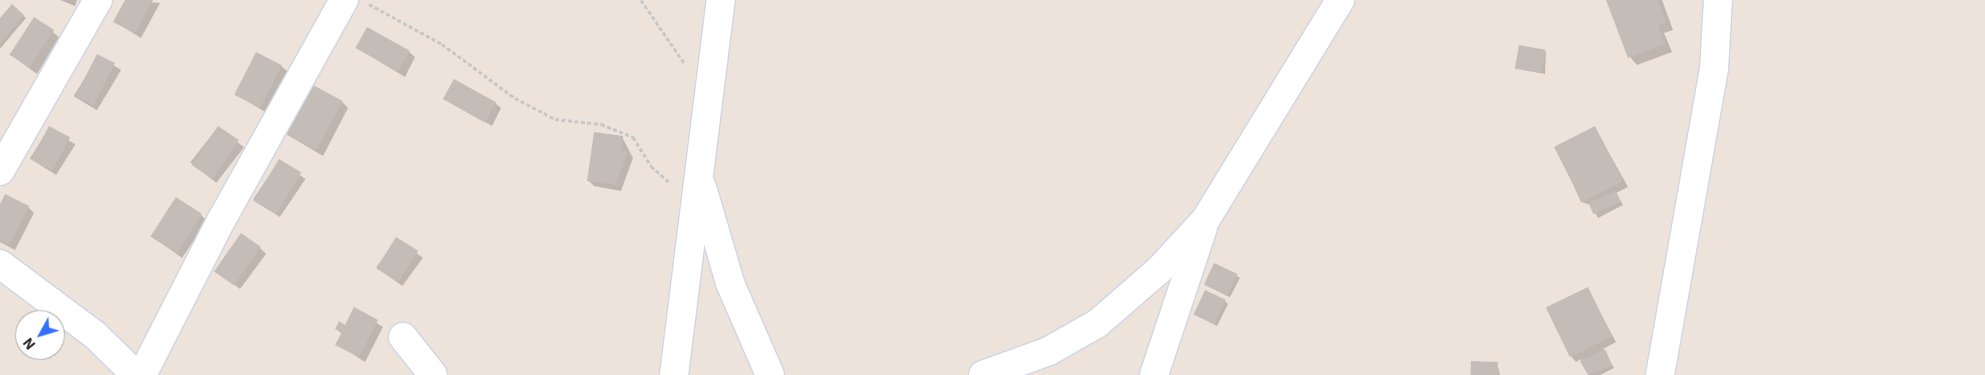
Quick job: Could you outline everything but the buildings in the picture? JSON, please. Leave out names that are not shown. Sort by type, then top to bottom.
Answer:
[{"type":"street","points":[[0,170],[98,0]]},
{"type":"street","points":[[142,375],[222,219],[344,0]]},
{"type":"street","points":[[674,375],[721,0]]},
{"type":"street","points":[[983,375],[1049,351],[1098,323],[1159,270],[1206,219],[1340,0]]},
{"type":"street","points":[[1660,375],[1714,69],[1718,0]]},
{"type":"street","points":[[698,176],[730,283],[770,375]]},
{"type":"street","points":[[1154,375],[1206,219]]},
{"type":"street","points":[[0,264],[95,335],[136,375]]},
{"type":"street","points":[[403,337],[433,375]]},
{"type":"path","points":[[362,0],[442,44],[515,98],[555,120],[601,124],[633,138],[651,166],[695,205]]},
{"type":"path","points":[[642,0],[708,98]]}]
